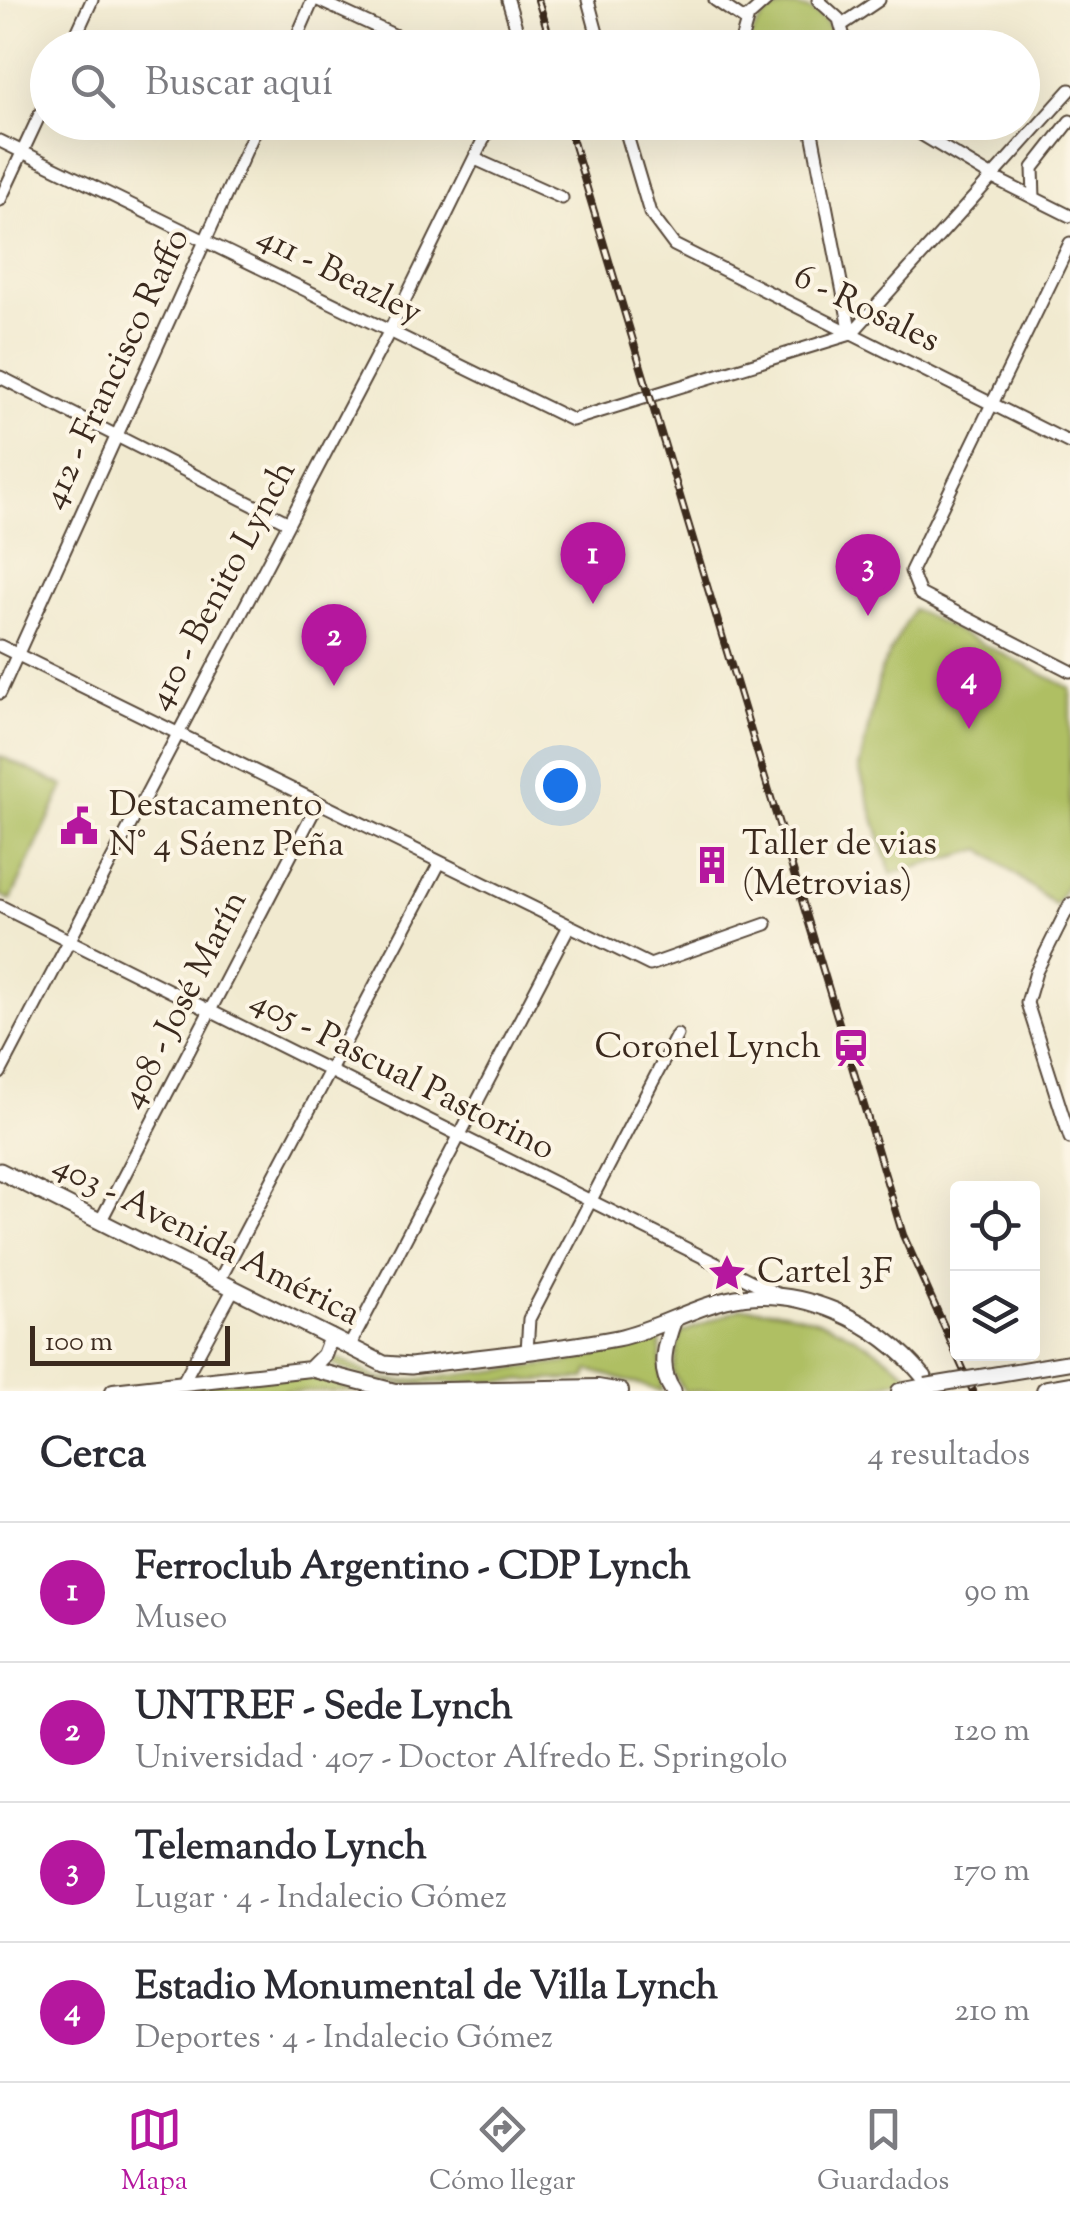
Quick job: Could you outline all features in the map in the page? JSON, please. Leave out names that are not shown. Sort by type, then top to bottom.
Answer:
[{"type":"highway","points":[[1046,1391],[1070,1387]]},
{"type":"main road","name":"403 - Avenida América","points":[[0,1171],[384,1364],[411,1366],[527,1351]]},
{"type":"main road","points":[[527,1351],[621,1337],[724,1300],[779,1296],[825,1308],[866,1327],[924,1377]]},
{"type":"main road","points":[[673,1391],[663,1371],[674,1320]]},
{"type":"street","points":[[78,30],[92,0]]},
{"type":"street","points":[[301,30],[316,0],[382,30]]},
{"type":"street","points":[[508,0],[517,30]]},
{"type":"street","points":[[588,0],[596,30]]},
{"type":"street","points":[[715,0],[746,21]]},
{"type":"street","points":[[744,30],[746,21],[767,0]]},
{"type":"street","points":[[818,0],[843,30]]},
{"type":"street","points":[[842,25],[879,0]]},
{"type":"street","points":[[1040,125],[1070,90]]},
{"type":"street","points":[[1034,198],[1033,168],[1070,121]]},
{"type":"street","points":[[0,200],[30,135]]},
{"type":"street","name":"411 - Beazley","points":[[0,140],[566,418],[580,419],[851,334]]},
{"type":"street","name":"412 - Francisco Raffo","points":[[0,693],[251,140]]},
{"type":"street","name":"410 - Benito Lynch","points":[[0,1073],[389,332],[484,140]]},
{"type":"street","name":"6 - Rosales","points":[[628,140],[650,213],[674,245],[1070,443]]},
{"type":"street","points":[[813,140],[851,334]]},
{"type":"street","points":[[931,140],[994,178],[1070,216]]},
{"type":"street","points":[[851,334],[1027,140]]},
{"type":"street","points":[[475,158],[562,198]]},
{"type":"street","points":[[1070,243],[994,404],[914,559],[912,583],[933,602],[1070,671]]},
{"type":"street","points":[[0,378],[287,522]]},
{"type":"street","points":[[0,646],[650,965],[766,924]]},
{"type":"street","name":"408 - José Marín","points":[[100,1222],[318,803]]},
{"type":"street","points":[[184,1380],[226,1285],[332,1070],[439,864]]},
{"type":"street","name":"405 - Pascual Pastorino","points":[[0,906],[779,1296]]},
{"type":"street","points":[[1069,910],[1036,972],[1027,1003],[1070,1138]]},
{"type":"street","points":[[349,1347],[569,926]]},
{"type":"street","points":[[527,1351],[530,1319],[677,1035]]},
{"type":"street","points":[[310,1369],[324,1355],[331,1337]]},
{"type":"street","points":[[903,1390],[1070,1362]]},
{"type":"street","points":[[113,1391],[184,1380],[310,1369],[396,1390],[598,1387],[622,1391]]},
{"type":"green space","points":[[795,6],[811,11],[824,19],[831,30],[754,30],[777,9]]},
{"type":"green space","points":[[913,609],[1070,688],[1070,878],[1056,906],[982,849],[891,874],[859,769],[881,670]]},
{"type":"green space","points":[[0,756],[64,786],[11,900],[0,895]]},
{"type":"green space","points":[[741,1308],[790,1313],[833,1326],[873,1348],[912,1377],[857,1391],[684,1391],[673,1372],[681,1333]]},
{"type":"green space","points":[[660,1338],[662,1391],[589,1370],[585,1379],[404,1384],[376,1381],[332,1365],[337,1358],[378,1378],[403,1381],[565,1363]]},
{"type":"green space","points":[[299,1373],[358,1391],[142,1391]]},
{"type":"railway","points":[[538,0],[547,30]]},
{"type":"railway","points":[[572,140],[903,1235],[973,1391]]},
{"type":"place","name":"Ferroclub Argentino - CDP Lynch","points":[[593,604]]},
{"type":"place","name":"Telemando Lynch","points":[[868,616]]},
{"type":"place","name":"UNTREF - Sede Lynch","points":[[334,686]]},
{"type":"place","name":"Estadio Monumental de Villa Lynch","points":[[969,729]]},
{"type":"place","name":"Destacamento N° 4 Sáenz Peña","points":[[79,826]]},
{"type":"place","name":"Taller de vias (Metrovias)","points":[[712,865]]},
{"type":"place","name":"Coronel Lynch","points":[[851,1048]]},
{"type":"place","name":"Cartel 3F","points":[[727,1273]]}]
